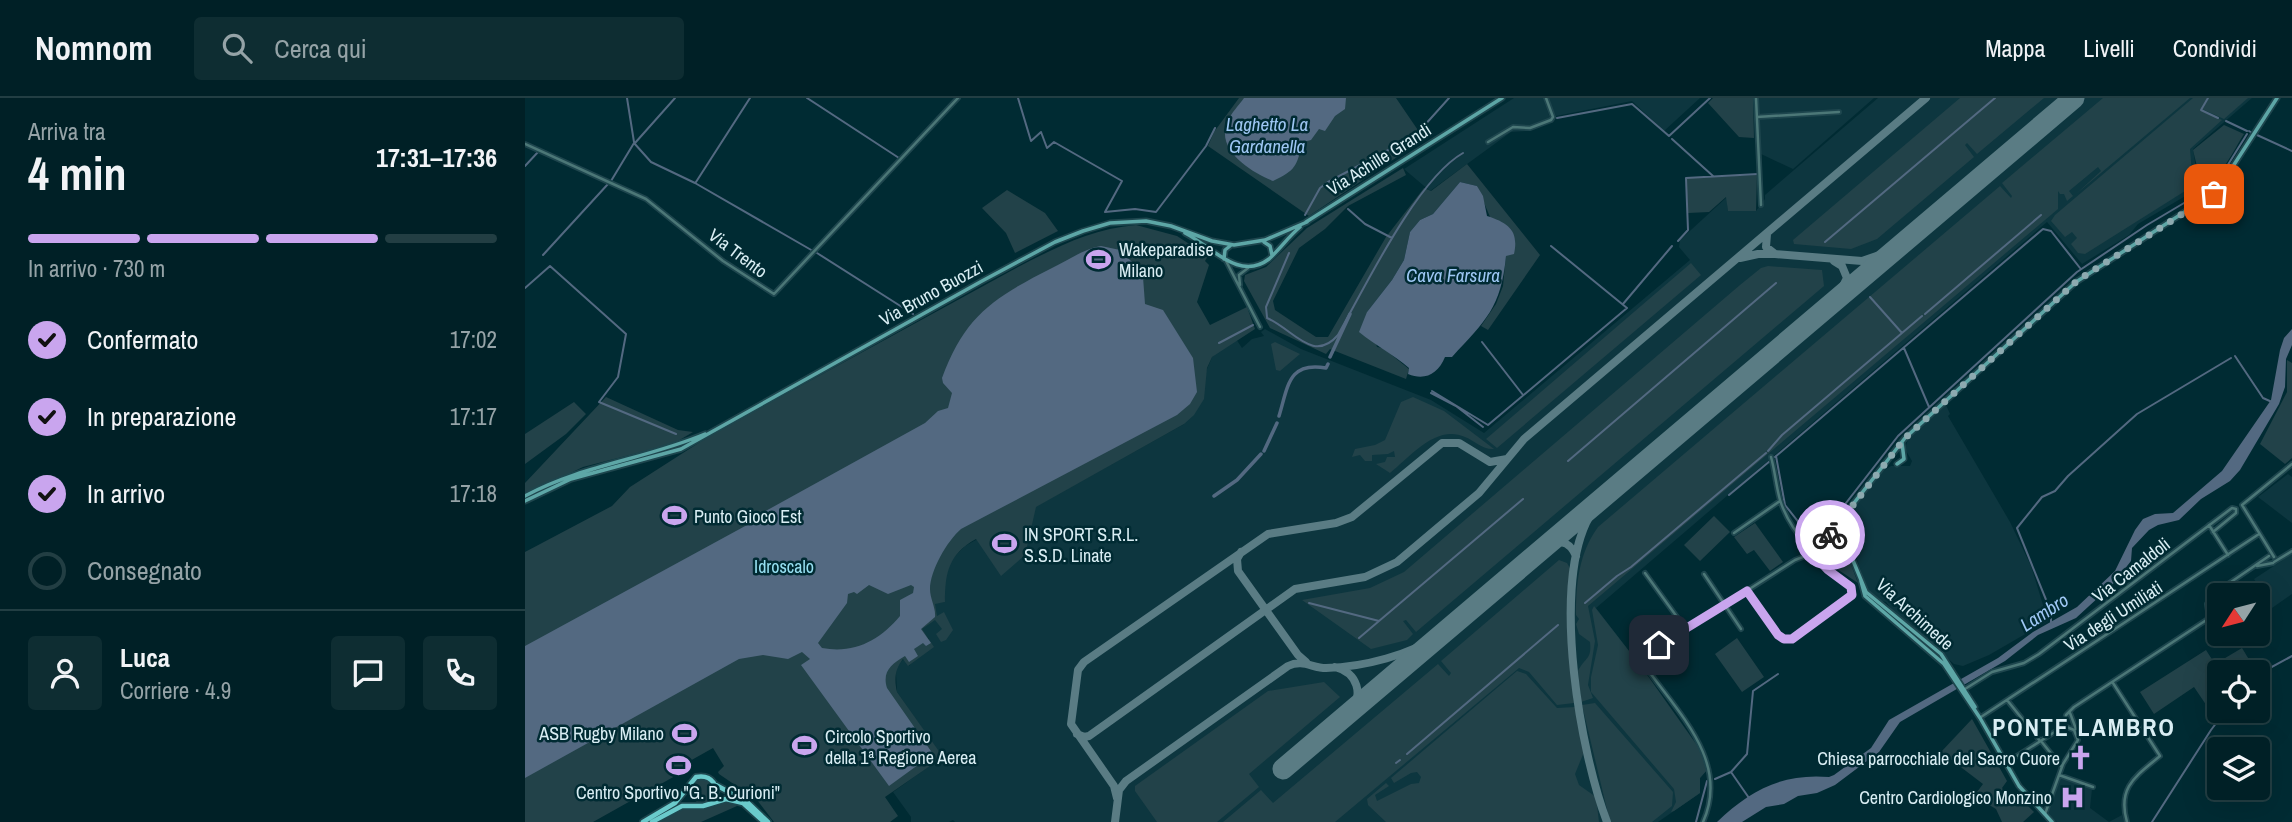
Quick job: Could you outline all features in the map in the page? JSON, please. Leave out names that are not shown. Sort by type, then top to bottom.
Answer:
[{"type":"main road","name":"Via Achille Grandi","points":[[1234,245],[1260,242],[1307,222],[1502,98]]},
{"type":"main road","points":[[1832,531],[1903,441],[2081,277],[2216,192],[2226,181],[2277,98]]},
{"type":"main road","name":"Via Bruno Buozzi","points":[[525,498],[573,474],[674,447],[716,429],[982,281],[1069,236],[1123,221],[1146,221],[1171,226],[1212,242],[1234,245]]},
{"type":"main road","name":"Via Achille Grandi","points":[[1257,265],[1271,257],[1307,222]]},
{"type":"main road","name":"Via Bruno Buozzi","points":[[1171,226],[1201,242],[1224,259]]},
{"type":"main road","points":[[1260,242],[1271,246],[1271,257]]},
{"type":"main road","points":[[1234,245],[1225,250],[1224,259],[1238,266],[1257,265]]},
{"type":"main road","points":[[1885,465],[1903,461],[1903,441]]},
{"type":"main road","points":[[1893,454],[1899,451],[1904,454]]},
{"type":"main road","points":[[1893,454],[1892,461],[1896,464]]},
{"type":"main road","name":"Via Archimede","points":[[1842,520],[1847,546],[1865,596],[1933,653],[1957,679],[2020,788],[2053,822]]},
{"type":"main road","points":[[1832,531],[1839,527],[1844,531]]},
{"type":"main road","points":[[1832,531],[1836,541],[1847,546]]},
{"type":"main road","points":[[1836,541],[1845,537]]},
{"type":"main road","points":[[643,822],[674,803],[691,781],[700,776],[709,778],[716,785],[747,802],[766,822]]},
{"type":"main road","points":[[713,801],[717,793],[716,785]]},
{"type":"main road","points":[[687,787],[689,798],[695,804]]},
{"type":"main road","points":[[652,822],[677,808],[695,804],[703,806],[713,801],[738,801],[766,822]]},
{"type":"street","name":"Via Trento","points":[[525,144],[646,199],[723,261],[773,294],[958,98]]},
{"type":"street","points":[[1488,142],[1513,127],[1530,128],[1551,120],[1553,117],[1546,98]]},
{"type":"street","points":[[1756,98],[1761,205]]},
{"type":"street","points":[[1757,117],[1839,112]]},
{"type":"street","points":[[1224,259],[1260,327]]},
{"type":"street","points":[[1243,294],[1239,275],[1244,269],[1257,265]]},
{"type":"street","name":"Via Archimede","points":[[1747,591],[1778,635],[1789,640],[1850,599],[1852,588],[1828,570],[1813,554],[1780,501],[1771,457]]},
{"type":"street","points":[[2274,561],[2242,508],[2243,502],[2292,464]]},
{"type":"street","points":[[1734,533],[1780,501]]},
{"type":"street","name":"Via Camaldoli","points":[[1963,689],[1991,672],[2024,663],[2039,654],[2232,508],[2236,509],[2236,513],[2213,532]]},
{"type":"street","points":[[2209,525],[2229,556]]},
{"type":"street","points":[[1703,822],[1711,794],[1708,762],[1702,748],[1643,663],[1645,655],[1795,560],[1813,554],[1832,531]]},
{"type":"street","name":"Via degli Umiliati","points":[[1980,718],[2259,534]]},
{"type":"street","points":[[1822,543],[1836,541]]},
{"type":"street","points":[[2265,544],[2274,561]]},
{"type":"street","points":[[2253,567],[2274,561],[2292,551]]},
{"type":"street","points":[[2269,556],[2268,562],[2274,561]]},
{"type":"street","points":[[2229,583],[2269,556]]},
{"type":"street","points":[[1645,573],[1685,628]]},
{"type":"street","points":[[1704,574],[1741,629]]},
{"type":"street","points":[[2064,726],[2071,709],[2207,619]]},
{"type":"street","points":[[2112,682],[2160,756],[2130,780],[2124,806],[2127,822]]},
{"type":"street","points":[[2007,700],[2062,767]]},
{"type":"street","points":[[2045,815],[2062,767],[2078,741],[2070,719],[2071,709]]},
{"type":"street","points":[[2006,763],[2064,726],[2071,727],[2077,734]]},
{"type":"street","points":[[2059,775],[2093,787]]},
{"type":"shaded area","points":[[1514,98],[1543,98],[1550,118],[1547,123],[1526,131],[1511,132],[1430,191],[1404,169]]},
{"type":"shaded area","points":[[1547,98],[1700,98],[1664,131],[1632,101],[1556,116]]},
{"type":"shaded area","points":[[1758,98],[1874,98],[1793,169],[1761,154]]},
{"type":"shaded area","points":[[1878,98],[2252,98],[2193,149],[2199,188],[2138,224],[2129,235],[2082,264],[2047,222],[1596,608],[1643,669],[1707,770],[1700,778],[1700,793],[1658,822],[911,822],[911,817],[893,792],[942,757],[897,692],[897,665],[904,659],[909,666],[929,639],[921,629],[935,603],[945,602],[945,577],[951,560],[965,546],[1184,424],[1212,357],[1219,350],[1236,339],[1242,348],[1252,339],[1264,336],[1261,332],[1265,329],[1301,349],[1431,400],[1484,433],[1690,260],[1679,247],[1680,240],[1727,197],[1728,211],[1756,211],[1765,195]]},
{"type":"shaded area","points":[[1946,405],[1950,414],[1948,416],[2010,522],[2031,566],[2048,621],[1989,655],[1963,666],[1954,664],[1886,602],[1868,591],[1847,531],[1852,510],[1881,472],[1891,466],[1910,466],[1912,461],[1905,449],[1908,439]]},
{"type":"shaded area","points":[[2288,474],[2292,477],[2292,523],[2258,497]]},
{"type":"shaded area","points":[[2292,554],[2292,594],[2272,608],[2270,583],[2256,583],[2254,579]]},
{"type":"shaded area","name":"Centro Cardiologico Monzino","points":[[2060,776],[2092,789],[2090,808],[2109,822],[2057,822],[2048,814]]},
{"type":"shaded area","points":[[2122,815],[2124,822],[2109,822]]},
{"type":"green space","points":[[1239,98],[1396,98],[1424,139],[1309,216],[1208,146],[1214,132]]},
{"type":"green space","points":[[1713,98],[1753,98],[1754,138],[1739,137],[1708,103]]},
{"type":"green space","points":[[1960,98],[2044,98],[1977,154],[1967,143],[1965,145],[1974,157],[1877,239],[1851,249],[1794,244],[1793,240]]},
{"type":"green space","points":[[2103,98],[2190,98],[2076,194],[2101,171],[2098,167],[2069,191],[2073,196],[2067,201],[2064,194],[2058,191],[2058,209],[1588,606],[1595,641],[1588,685],[1593,698],[1581,702],[1578,671],[1589,655],[1590,642],[1579,634],[1576,624],[1579,619],[1576,615],[1577,591],[1583,558],[1598,527],[2000,186],[2011,198],[2002,183]]},
{"type":"green space","points":[[2193,98],[2208,98],[2200,110],[2222,120],[2190,149],[2193,186],[2085,254],[2078,253],[2071,244],[2077,238],[2072,232],[2065,237],[2051,221],[2055,215]]},
{"type":"green space","points":[[2209,98],[2248,98],[2224,119],[2202,109]]},
{"type":"green space","points":[[2224,125],[2244,134],[2220,172],[2208,182],[2201,183],[2193,150]]},
{"type":"green space","points":[[1467,164],[1540,255],[1488,330],[1481,326],[1496,304],[1503,286],[1506,255],[1477,186],[1460,182],[1433,214],[1420,220],[1410,232],[1404,260],[1367,312],[1377,347],[1383,348],[1409,369],[1406,379],[1330,349],[1326,354],[1270,328],[1244,281],[1245,275],[1266,267],[1307,228],[1403,168],[1406,175],[1348,206],[1325,229],[1299,248],[1273,301],[1275,310],[1316,337],[1328,337],[1386,237],[1424,188],[1431,191]]},
{"type":"green space","points":[[1757,175],[1756,211],[1728,211],[1726,197],[1709,212],[1688,213],[1686,178]]},
{"type":"green space","points":[[1007,190],[1045,213],[1058,231],[1015,253],[1006,233],[982,208]]},
{"type":"green space","name":"Idroscalo","points":[[1136,225],[1177,236],[1208,256],[1205,261],[1209,265],[1197,302],[1210,325],[1247,307],[1255,329],[1212,357],[1207,368],[1204,399],[1194,415],[1184,424],[1036,507],[1025,555],[1001,576],[976,539],[954,558],[946,582],[945,602],[935,604],[937,616],[944,612],[953,630],[946,640],[941,642],[936,634],[942,629],[935,620],[922,629],[934,647],[908,666],[903,659],[896,674],[897,692],[943,757],[885,797],[898,816],[890,822],[774,822],[757,800],[719,774],[724,766],[713,748],[688,762],[684,771],[593,822],[525,822],[525,552],[612,506],[630,487],[711,435],[1018,267],[1089,235]]},
{"type":"green space","points":[[1691,263],[1701,275],[1497,448],[1486,439]]},
{"type":"green space","points":[[1768,266],[1822,270],[1824,286],[1416,632],[1406,620],[1403,621],[1413,634],[1407,640],[1371,649],[1302,600],[1370,588],[1404,572],[1740,285],[1761,268]]},
{"type":"green space","points":[[1275,342],[1300,354],[1280,371],[1276,370],[1271,344]]},
{"type":"green space","points":[[2287,360],[2292,363],[2292,458],[2285,464],[2260,444],[2287,392]]},
{"type":"green space","points":[[606,397],[678,430],[693,432],[673,444],[583,467],[525,495],[525,483]]},
{"type":"green space","points":[[1413,397],[1444,411],[1494,449],[1483,447],[1465,437],[1444,435],[1424,444],[1390,473],[1376,464],[1385,462],[1387,457],[1395,457],[1394,451],[1372,455],[1372,461],[1365,461],[1360,455],[1352,457],[1355,449],[1385,440],[1401,402]]},
{"type":"green space","points":[[574,402],[586,414],[566,434],[525,464],[525,434]]},
{"type":"green space","points":[[1714,516],[1730,532],[1700,561],[1684,545]]},
{"type":"green space","points":[[1755,523],[1783,562],[1770,571],[1754,550],[1747,554],[1734,537]]},
{"type":"green space","points":[[1829,543],[1845,549],[1858,583],[1831,565],[1820,550]]},
{"type":"green space","points":[[1559,560],[1567,563],[1571,570],[1568,628],[1574,703],[1557,705],[1529,672],[1519,668],[1335,822],[1223,822],[1261,790],[1273,803],[1438,664],[1449,676],[1451,673],[1441,661]]},
{"type":"green space","points":[[1594,606],[1699,748],[1707,770],[1700,778],[1700,793],[1674,811],[1671,812],[1676,802],[1674,789],[1591,692],[1591,677],[1598,645],[1592,610]]},
{"type":"green space","points":[[1737,638],[1764,677],[1742,692],[1715,654]]},
{"type":"green space","points":[[2242,648],[2249,660],[2222,660]]},
{"type":"green space","points":[[2206,650],[2212,660],[2207,660],[2207,706],[2194,687],[2154,714],[2140,692]]},
{"type":"green space","points":[[1517,671],[1526,674],[1557,708],[1575,707],[1584,752],[1575,774],[1579,785],[1596,797],[1599,822],[1386,822],[1368,805],[1367,799],[1386,783],[1389,786],[1375,795],[1377,801],[1411,784],[1419,783],[1421,777],[1417,772],[1394,783],[1391,778]]},
{"type":"green space","points":[[1324,682],[1340,697],[1249,774],[1259,787],[1217,822],[1157,822],[1135,791],[1135,786],[1268,691]]},
{"type":"green space","points":[[1595,703],[1673,792],[1672,806],[1652,822],[1610,822],[1582,705]]},
{"type":"green space","points":[[1972,719],[2007,781],[2002,788],[2012,801],[2020,798],[2034,812],[2023,822],[2002,822],[1996,809],[1974,796],[1983,784],[1941,752]]},
{"type":"green space","points":[[702,779],[713,786],[714,791],[707,802],[702,803],[691,796],[690,791],[697,780]]},
{"type":"green space","points":[[720,801],[735,802],[737,806],[701,822],[657,822],[678,810],[704,809]]},
{"type":"water","name":"Laghetto La Gardanella","points":[[1244,98],[1346,98],[1345,109],[1335,116],[1325,131],[1319,129],[1311,140],[1303,142],[1294,167],[1273,181],[1245,165],[1230,150],[1226,141],[1228,121]]},
{"type":"water","name":"Cava Farsura","points":[[1460,182],[1477,186],[1483,196],[1487,216],[1511,229],[1515,239],[1514,254],[1506,256],[1496,301],[1483,322],[1452,357],[1445,357],[1435,372],[1420,377],[1414,376],[1408,374],[1409,368],[1403,363],[1359,332],[1367,312],[1404,260],[1410,232],[1420,220],[1433,214]]},
{"type":"water","name":"Idroscalo","points":[[1094,247],[1120,250],[1134,264],[1143,277],[1145,304],[1163,310],[1193,358],[1197,392],[1190,404],[1177,415],[961,529],[950,541],[936,565],[931,582],[930,593],[935,617],[921,629],[931,643],[926,646],[923,643],[914,649],[918,656],[909,662],[905,656],[896,662],[886,677],[887,688],[933,754],[889,786],[801,665],[810,659],[802,652],[788,659],[763,655],[739,659],[525,778],[525,646],[747,525],[753,518],[925,423],[938,411],[948,408],[952,393],[942,378],[951,356],[972,323],[984,310],[1014,289]],"holes":[[[869,585],[888,594],[911,585],[914,587],[913,593],[900,600],[900,616],[884,632],[866,643],[845,649],[822,648],[818,643],[847,603],[848,594],[857,594]]]},
{"type":"water","points":[[2292,329],[2292,345],[2286,359],[2285,387],[2279,404],[2240,470],[2230,481],[2201,499],[2179,520],[2149,530],[2132,548],[2131,561],[2113,584],[2076,618],[2038,635],[2005,661],[1900,722],[1879,752],[1835,785],[1817,793],[1798,796],[1784,804],[1766,807],[1742,822],[1717,822],[1742,801],[1768,786],[1797,778],[1834,775],[1871,748],[1889,720],[1998,658],[2033,632],[2077,607],[2115,571],[2143,519],[2155,514],[2173,513],[2222,471],[2271,400],[2280,350],[2284,338]]},
{"type":"waterway","points":[[627,98],[634,142]]},
{"type":"waterway","points":[[635,143],[675,98]]},
{"type":"waterway","points":[[696,182],[750,98]]},
{"type":"waterway","points":[[807,98],[899,158]]},
{"type":"waterway","points":[[1018,98],[1031,141],[1041,132],[1047,148],[1054,142],[1122,181],[1105,212],[1135,209],[1156,212],[1206,146],[1215,128]]},
{"type":"waterway","points":[[1423,127],[1449,98]]},
{"type":"waterway","points":[[1557,118],[1632,104],[1669,136],[1710,98]]},
{"type":"waterway","points":[[1825,242],[1995,98]]},
{"type":"waterway","points":[[2208,98],[2201,110],[2218,118]]},
{"type":"waterway","points":[[2226,121],[2247,131]]},
{"type":"waterway","points":[[1776,456],[1785,505],[1815,543],[1898,436],[2077,272],[2147,225],[2216,184],[2247,134]]},
{"type":"waterway","points":[[2257,135],[2292,151]]},
{"type":"waterway","points":[[1305,215],[1320,188],[1328,182],[1411,138]]},
{"type":"waterway","points":[[1672,139],[1713,176]]},
{"type":"waterway","points":[[611,181],[634,143],[651,162],[695,183],[813,251]]},
{"type":"waterway","points":[[525,166],[538,152]]},
{"type":"waterway","points":[[1267,318],[1303,342],[1320,346],[1329,343],[1338,335],[1410,209],[1446,166],[1463,153]]},
{"type":"waterway","points":[[1678,241],[1688,230],[1686,178],[1758,174]]},
{"type":"waterway","points":[[543,255],[608,184]]},
{"type":"waterway","points":[[1348,209],[1365,224],[1392,238]]},
{"type":"waterway","points":[[1925,314],[2041,215]]},
{"type":"waterway","points":[[1775,457],[2043,229],[2051,231],[2080,268]]},
{"type":"waterway","points":[[1432,391],[1488,425],[1627,308],[1551,246]]},
{"type":"waterway","points":[[1623,304],[1672,246]]},
{"type":"waterway","points":[[817,253],[913,314]]},
{"type":"waterway","points":[[1267,317],[1266,307],[1289,253]]},
{"type":"waterway","points":[[525,288],[550,266],[626,334],[618,377],[599,402],[676,434]]},
{"type":"waterway","points":[[1568,461],[1776,283]]},
{"type":"waterway","points":[[1870,297],[1902,333]]},
{"type":"waterway","points":[[1330,357],[1350,314]]},
{"type":"waterway","points":[[1768,451],[1782,435],[1922,316]]},
{"type":"waterway","points":[[1219,343],[1253,325]]},
{"type":"waterway","points":[[1482,342],[1523,395]]},
{"type":"waterway","points":[[1904,348],[1929,407]]},
{"type":"waterway","points":[[2235,356],[2263,398],[2272,402]]},
{"type":"waterway","name":"Lambro","points":[[2051,623],[2051,612],[2017,528],[2042,497],[2055,491],[2137,414],[2231,358]]},
{"type":"waterway","points":[[1279,416],[1288,386],[1297,372],[1304,368],[1326,368],[1328,364]]},
{"type":"waterway","points":[[1431,393],[1456,406],[1483,427]]},
{"type":"waterway","points":[[1264,451],[1277,423]]},
{"type":"waterway","points":[[1585,603],[1766,453]]},
{"type":"waterway","points":[[1214,496],[1237,480],[1261,454]]},
{"type":"waterway","points":[[1729,495],[1770,461]]},
{"type":"waterway","points":[[1309,603],[1379,621],[1523,499]]},
{"type":"waterway","points":[[1359,638],[1379,621]]},
{"type":"waterway","points":[[1407,754],[1558,625]]},
{"type":"waterway","points":[[2270,668],[2292,656]]},
{"type":"waterway","points":[[1731,772],[1747,754],[1753,691],[1778,674]]},
{"type":"waterway","points":[[2152,822],[2216,723]]},
{"type":"waterway","points":[[1396,763],[1400,760]]},
{"type":"waterway","points":[[1715,779],[1731,772],[1749,798]]},
{"type":"waterway","points":[[1696,822],[1707,781]]},
{"type":"taxiway","points":[[1077,734],[1089,736],[1295,589],[1365,577],[1397,562],[1479,493],[1524,439],[1926,98]]},
{"type":"taxiway","points":[[1767,234],[1766,247],[1775,254],[1862,261],[1894,250]]},
{"type":"taxiway","points":[[1740,258],[1772,254]]},
{"type":"taxiway","points":[[1834,261],[1842,266],[1847,278],[1837,298]]},
{"type":"taxiway","points":[[1117,798],[1114,786],[1071,724],[1078,670],[1084,662],[1268,534],[1336,523],[1352,517],[1442,443],[1459,443],[1490,462],[1507,459]]},
{"type":"taxiway","points":[[1607,822],[1597,792],[1580,715],[1571,630],[1576,553],[1588,519],[1608,493]]},
{"type":"taxiway","points":[[1543,549],[1553,543],[1562,542],[1570,546],[1576,556]]},
{"type":"taxiway","points":[[1241,552],[1237,559],[1238,571],[1298,655],[1306,662]]},
{"type":"taxiway","points":[[1115,822],[1119,790],[1126,781],[1288,666],[1303,664],[1326,668],[1371,662],[1401,654],[1442,634]]},
{"type":"taxiway","points":[[1335,667],[1354,679],[1357,699],[1350,712]]},
{"type":"runway","points":[[1283,769],[2074,98]]},
{"type":"way so far","points":[[1830,535],[1905,438],[1999,355],[2078,280],[2214,194]]},
{"type":"place","name":"Wakeparadise Milano","points":[[1099,259]]},
{"type":"place","name":"Punto Gioco Est","points":[[674,516]]},
{"type":"place","name":"IN SPORT S.R.L. S.S.D. Linate","points":[[1004,544]]},
{"type":"place","name":"ASB Rugby Milano","points":[[684,733]]},
{"type":"place","name":"Circolo Sportivo della 1ª Regione Aerea","points":[[805,746]]},
{"type":"place","name":"Chiesa parrocchiale del Sacro Cuore","points":[[2080,758]]},
{"type":"place","name":"Centro Sportivo \"G. B. Curioni\"","points":[[678,765]]},
{"type":"place","name":"Centro Cardiologico Monzino","points":[[2072,797]]},
{"type":"district","name":"PONTE LAMBRO","points":[[2084,727]]},
{"type":"route","points":[[1659,645],[1747,591],[1778,635],[1784,639],[1792,639],[1852,595],[1851,587],[1828,570],[1813,554],[1830,535]]}]
